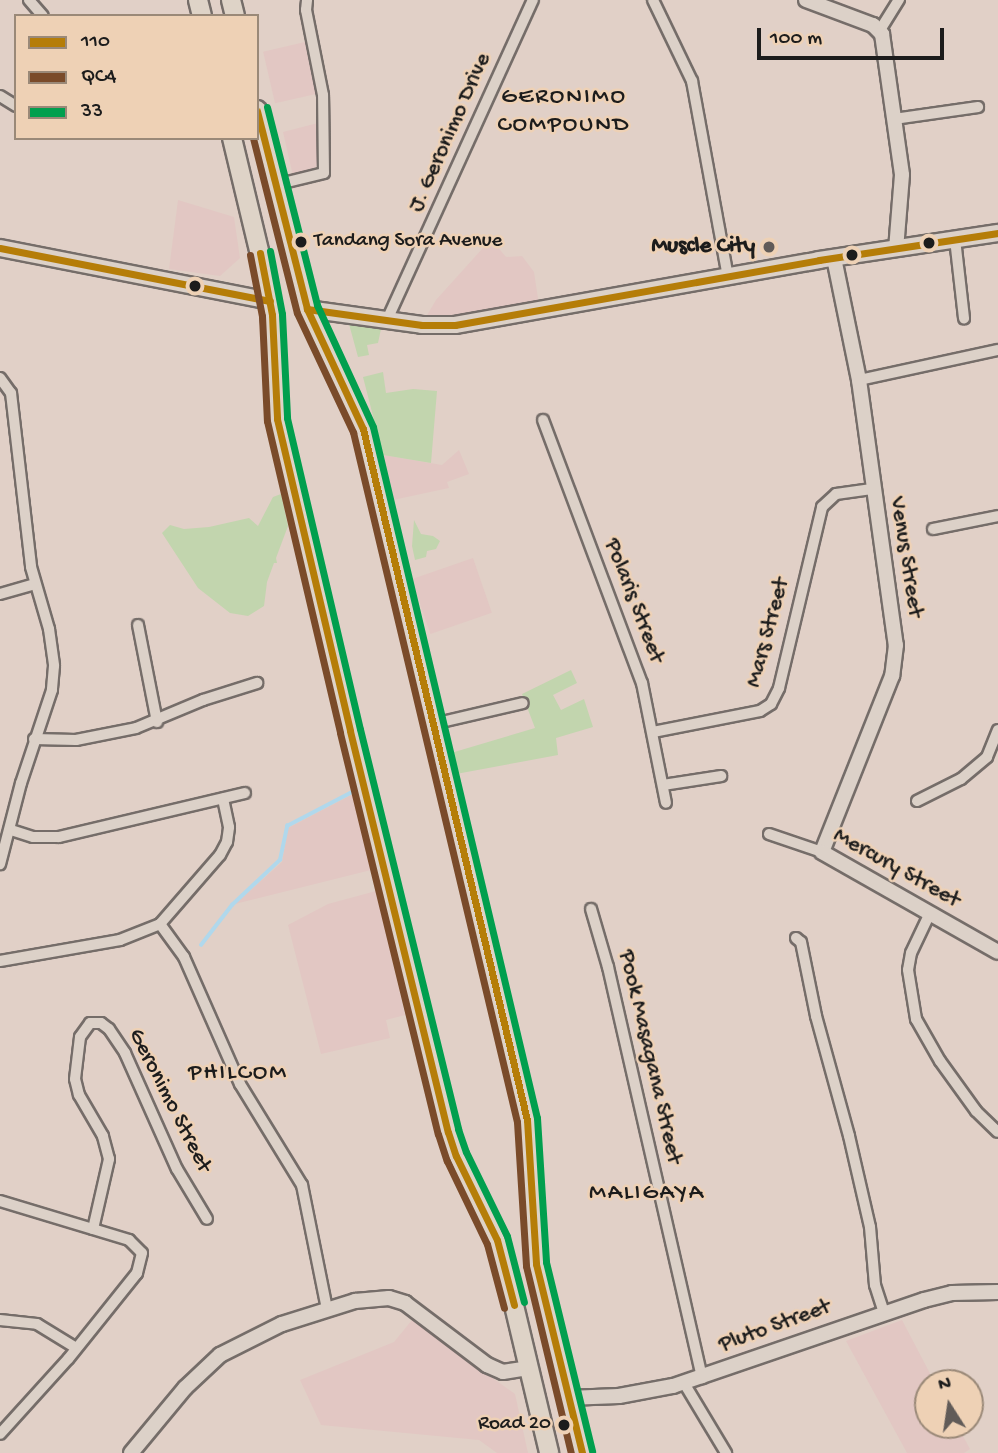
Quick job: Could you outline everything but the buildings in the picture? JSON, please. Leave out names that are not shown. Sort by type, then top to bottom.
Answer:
[{"type":"main road","points":[[259,118],[307,309],[363,429],[529,1129],[534,1249],[582,1453]]},
{"type":"main road","points":[[232,140],[270,301],[277,419],[350,731],[447,1132],[497,1240],[549,1453]]},
{"type":"main road","points":[[307,309],[387,320],[455,325],[834,258],[998,233]]},
{"type":"main road","points":[[0,248],[270,301]]},
{"type":"street","points":[[29,0],[41,14]]},
{"type":"street","points":[[275,185],[324,173],[323,95],[306,10],[307,0]]},
{"type":"street","name":"J. Geronimo Drive","points":[[387,320],[533,0]]},
{"type":"street","points":[[653,0],[692,81],[728,277]]},
{"type":"street","points":[[806,0],[859,19],[880,30],[884,39],[902,175],[896,249]]},
{"type":"street","points":[[880,30],[900,0]]},
{"type":"street","points":[[894,119],[978,107]]},
{"type":"street","points":[[955,239],[964,318]]},
{"type":"street","name":"Venus Street","points":[[822,852],[875,722],[895,661],[896,645],[872,489],[859,380],[834,258]]},
{"type":"street","points":[[859,380],[998,350]]},
{"type":"street","points":[[0,378],[11,393],[35,584],[49,629],[54,666],[52,690],[34,739],[0,864]]},
{"type":"street","name":"Polaris Street","points":[[542,419],[642,683],[666,803]]},
{"type":"street","name":"Mars Street","points":[[653,733],[760,711],[771,704],[779,688],[822,507],[836,494],[872,489]]},
{"type":"street","points":[[933,529],[998,516]]},
{"type":"street","points":[[0,594],[35,584]]},
{"type":"street","points":[[138,625],[157,722]]},
{"type":"street","points":[[34,739],[76,740],[157,722],[203,700],[257,683]]},
{"type":"street","points":[[433,724],[523,703]]},
{"type":"street","points":[[917,800],[961,779],[987,757],[998,730]]},
{"type":"street","points":[[663,785],[721,776]]},
{"type":"street","points":[[11,830],[33,837],[59,837],[245,793]]},
{"type":"street","points":[[0,961],[120,940],[160,924],[223,849],[229,827],[223,799]]},
{"type":"street","name":"Mercury Street","points":[[768,834],[822,852],[998,952]]},
{"type":"street","name":"Pook Masagana Street","points":[[590,909],[608,967],[702,1378]]},
{"type":"street","points":[[930,913],[911,953],[908,970],[916,1019],[940,1061],[976,1111],[998,1132]]},
{"type":"street","points":[[160,924],[184,957],[240,1084],[302,1185],[327,1309]]},
{"type":"street","points":[[796,938],[801,942],[816,1016],[849,1136],[870,1227],[875,1285],[884,1312]]},
{"type":"street","name":"Geronimo Street","points":[[93,1228],[109,1159],[103,1136],[79,1096],[75,1079],[80,1037],[90,1023],[101,1023],[125,1053],[177,1169],[207,1219]]},
{"type":"street","points":[[0,1201],[93,1228],[137,1245],[142,1253],[142,1263],[137,1273],[76,1348],[0,1434]]},
{"type":"street","name":"Pluto Street","points":[[567,1398],[619,1396],[684,1383],[884,1312],[952,1293],[998,1292]]},
{"type":"street","points":[[131,1453],[185,1388],[220,1354],[254,1336],[327,1309],[371,1298],[405,1303],[487,1365],[503,1372],[528,1368]]},
{"type":"street","points":[[0,1320],[37,1324],[76,1348]]},
{"type":"street","points":[[684,1383],[726,1453]]},
{"type":"shaded area","points":[[305,42],[317,94],[275,103],[263,52]]},
{"type":"shaded area","points":[[318,123],[321,154],[314,171],[293,176],[283,132]]},
{"type":"shaded area","points":[[178,200],[234,217],[240,258],[220,276],[169,269]]},
{"type":"shaded area","points":[[491,239],[506,257],[522,256],[534,272],[539,305],[464,317],[426,317],[436,300]]},
{"type":"shaded area","points":[[459,450],[469,474],[447,482],[449,488],[393,500],[383,455],[442,465]]},
{"type":"shaded area","points":[[473,558],[492,613],[430,634],[412,579]]},
{"type":"shaded area","points":[[353,794],[371,870],[235,904],[282,862],[288,828]]},
{"type":"shaded area","points":[[376,891],[405,1015],[386,1020],[390,1038],[321,1054],[288,925],[328,904]]},
{"type":"shaded area","points":[[412,1320],[515,1394],[528,1453],[497,1453],[479,1440],[321,1425],[300,1380],[394,1342]]},
{"type":"shaded area","points":[[902,1320],[928,1369],[914,1369],[914,1439],[965,1439],[970,1449],[964,1453],[907,1453],[846,1341]]},
{"type":"green space","points":[[349,324],[381,329],[378,343],[367,345],[369,355],[358,357]]},
{"type":"green space","points":[[383,372],[386,393],[413,389],[437,391],[431,463],[383,455],[363,377]]},
{"type":"green space","points":[[281,494],[288,526],[276,558],[277,563],[274,563],[267,582],[264,606],[248,616],[230,613],[198,588],[162,533],[170,525],[184,529],[209,527],[249,518],[258,526],[273,497]]},
{"type":"green space","points":[[414,520],[421,534],[433,536],[440,541],[436,549],[427,551],[426,557],[415,560],[412,546]]},
{"type":"green space","points":[[571,670],[577,683],[553,695],[561,710],[584,699],[593,727],[556,738],[558,755],[456,774],[451,753],[535,728],[522,694]]},
{"type":"waterway","points":[[201,945],[232,905],[280,860],[287,826],[352,792]]},
{"type":"transit line","name":"33","points":[[267,107],[317,305],[373,427],[537,1118],[546,1262],[592,1451]]},
{"type":"transit line","name":"110","points":[[259,119],[307,309],[363,429],[527,1120],[536,1264],[582,1453]]},
{"type":"transit line","name":"QC4","points":[[254,140],[297,313],[353,432],[517,1122],[526,1266],[571,1453]]},
{"type":"transit line","name":"110","points":[[307,309],[422,325],[455,325],[819,260],[998,233]]},
{"type":"transit line","name":"110","points":[[0,248],[270,301]]},
{"type":"transit line","name":"33","points":[[270,251],[282,314],[287,418],[360,729],[458,1129],[466,1152],[507,1236],[524,1302]]},
{"type":"transit line","name":"110","points":[[260,253],[272,315],[277,419],[350,731],[448,1132],[456,1156],[497,1240],[514,1305]]},
{"type":"transit line","name":"QC4","points":[[250,255],[262,316],[267,421],[340,733],[438,1134],[447,1161],[487,1244],[504,1308]]},
{"type":"place","name":"Tandang Sora Avenue","points":[[301,242]]},
{"type":"place","name":"Muscle City","points":[[769,247]]},
{"type":"place","name":"Road 20","points":[[564,1425]]},
{"type":"district","name":"GERONIMO COMPOUND","points":[[564,112]]},
{"type":"district","name":"PHILCOM","points":[[238,1074]]},
{"type":"district","name":"MALIGAYA","points":[[647,1194]]}]
